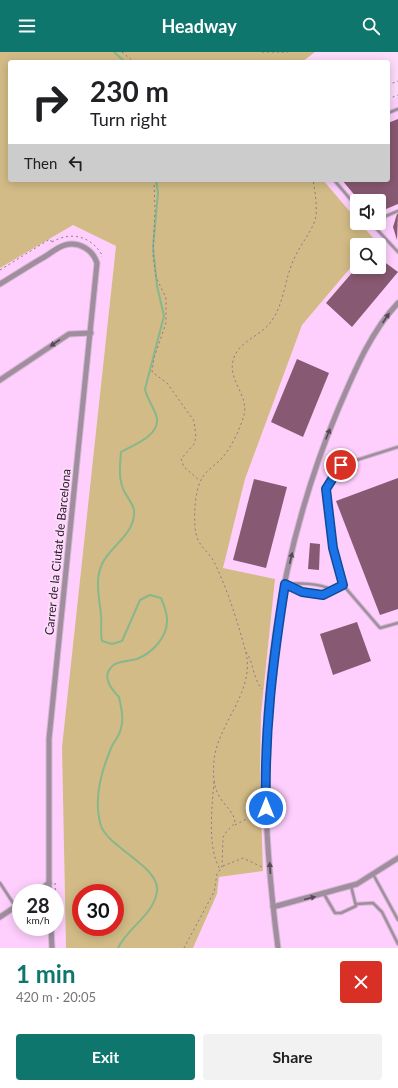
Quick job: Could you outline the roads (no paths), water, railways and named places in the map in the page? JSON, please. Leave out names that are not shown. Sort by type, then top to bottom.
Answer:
[{"type":"street","name":"Carrer de la Ciutat de Barcelona","points":[[0,284],[56,249],[68,244],[81,246],[91,252],[96,260],[97,270],[91,333],[50,732],[49,883]]},
{"type":"street","points":[[278,948],[273,907],[266,808],[266,735],[273,660],[285,584],[304,502],[327,437],[347,388],[371,340],[398,303]]},
{"type":"street","points":[[0,380],[70,334],[91,333]]},
{"type":"street","points":[[273,907],[351,886],[398,858]]},
{"type":"street","points":[[0,917],[12,910]]},
{"type":"street","points":[[51,936],[52,948]]},
{"type":"lane","points":[[336,182],[350,199]]},
{"type":"lane","points":[[386,216],[398,211]]},
{"type":"lane","points":[[377,230],[398,252]]},
{"type":"lane","points":[[398,447],[341,465],[326,489],[333,548],[343,585],[380,628],[398,624]]},
{"type":"lane","points":[[285,584],[300,583],[322,585],[332,590]]},
{"type":"lane","points":[[285,584],[302,592],[323,595],[343,585]]},
{"type":"lane","points":[[373,874],[398,920]]},
{"type":"lane","points":[[0,883],[12,901]]},
{"type":"lane","points":[[351,886],[356,904]]},
{"type":"lane","points":[[324,894],[335,913],[352,909],[356,904],[373,903],[379,908],[398,944]]},
{"type":"waterway","points":[[114,52],[123,60]]},
{"type":"waterway","points":[[118,948],[122,941],[151,907],[157,891],[156,882],[151,874],[114,842],[101,826],[98,806],[99,786],[112,746],[120,733],[122,724],[122,712],[119,697],[112,689],[107,676],[110,668],[115,664],[137,659],[148,653],[158,644],[167,626],[167,616],[161,598],[150,595],[140,600],[122,641],[112,644],[102,641],[98,577],[106,557],[127,533],[134,518],[134,510],[124,491],[121,481],[121,452],[150,435],[157,425],[157,419],[145,389],[164,316],[157,286],[153,247],[158,193],[156,182]]}]
